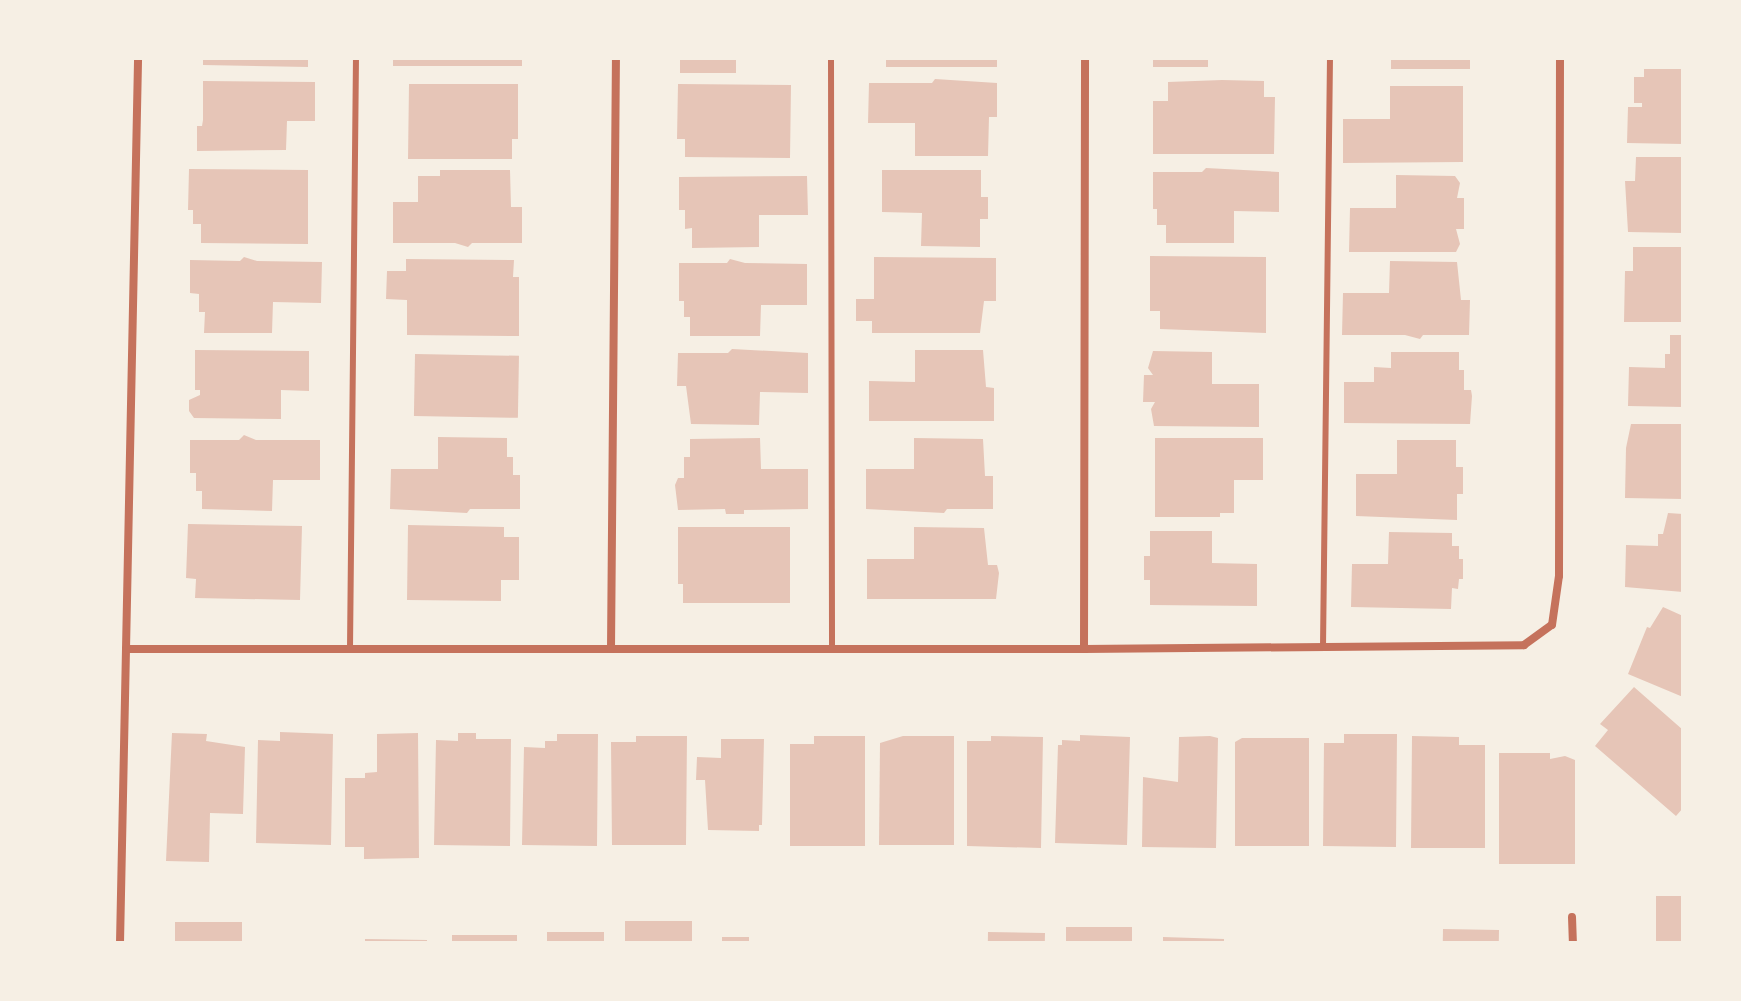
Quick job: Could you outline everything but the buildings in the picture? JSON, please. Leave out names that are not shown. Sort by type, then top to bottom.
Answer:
[{"type":"street","points":[[120,943],[138,58]]},
{"type":"street","points":[[611,649],[616,58]]},
{"type":"street","points":[[1084,649],[1085,58]]},
{"type":"street","points":[[126,649],[1084,649],[1524,645],[1552,625],[1559,576],[1560,58]]},
{"type":"street","points":[[1572,917],[1573,943]]},
{"type":"lane","points":[[350,649],[356,58]]},
{"type":"lane","points":[[831,58],[832,649]]},
{"type":"lane","points":[[1323,647],[1330,58]]}]
